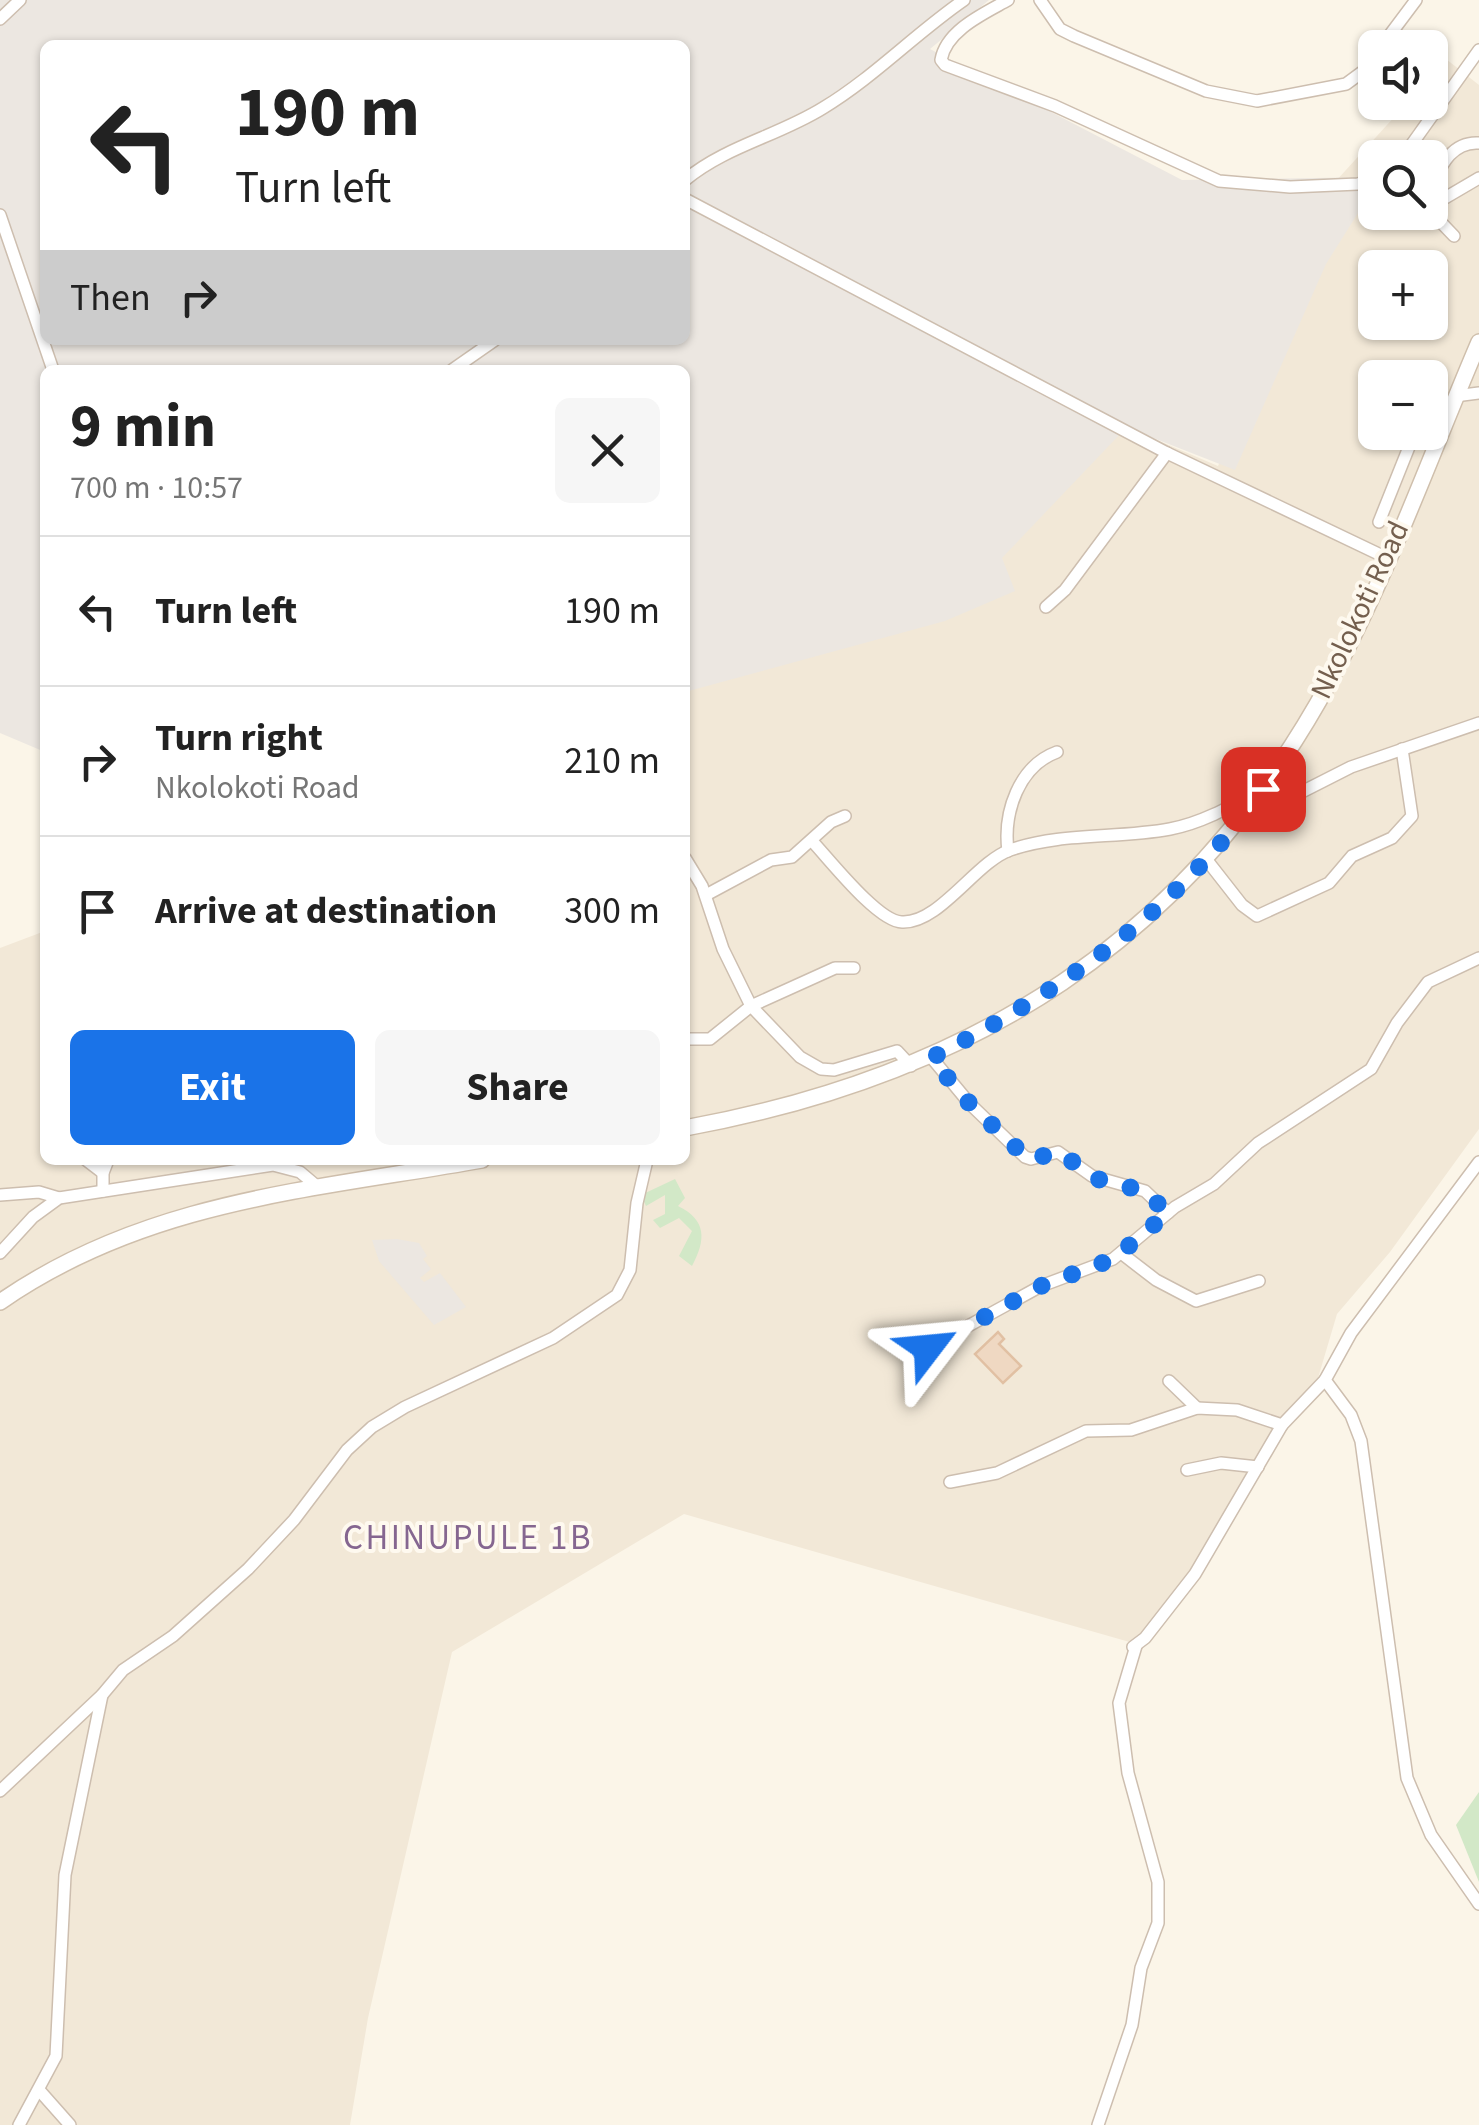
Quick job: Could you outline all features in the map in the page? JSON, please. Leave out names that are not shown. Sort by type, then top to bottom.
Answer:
[{"type":"main road","name":"Nkolokoti Road","points":[[1448,403],[1479,342]]},
{"type":"main road","name":"Nkolokoti Road","points":[[690,1127],[807,1101],[931,1058],[1042,998],[1105,953],[1206,859],[1263,789],[1332,678],[1386,558],[1425,450]]},
{"type":"main road","points":[[0,1302],[65,1263],[176,1217],[221,1204],[453,1165]]},
{"type":"street","points":[[0,20],[20,0]]},
{"type":"street","points":[[690,177],[737,148],[824,108],[917,32],[964,0]]},
{"type":"street","points":[[1008,0],[982,12],[948,43],[941,60],[945,65],[1038,98],[1219,181],[1290,187],[1358,184]]},
{"type":"street","points":[[1040,0],[1050,19],[1074,36],[1229,98],[1257,101],[1323,92],[1358,75]]},
{"type":"street","points":[[1394,30],[1416,0]]},
{"type":"street","points":[[1415,140],[1479,50]]},
{"type":"street","points":[[1448,156],[1460,146],[1479,144]]},
{"type":"street","points":[[1448,194],[1479,178]]},
{"type":"street","points":[[690,202],[1166,453],[1386,558]]},
{"type":"street","points":[[0,215],[40,330]]},
{"type":"street","points":[[1448,230],[1454,236]]},
{"type":"street","points":[[459,365],[488,345]]},
{"type":"street","points":[[1455,396],[1479,393]]},
{"type":"street","points":[[1379,522],[1408,450]]},
{"type":"street","points":[[1046,607],[1064,590],[1166,453]]},
{"type":"street","points":[[1252,805],[1282,802],[1351,768],[1479,722]]},
{"type":"street","points":[[1206,859],[1242,904],[1258,916],[1328,882],[1352,856],[1392,838],[1412,816],[1402,749]]},
{"type":"street","points":[[1008,851],[1008,819],[1021,783],[1035,765],[1058,752]]},
{"type":"street","points":[[812,840],[861,893],[898,922],[914,920],[939,905],[1008,851],[1096,834],[1174,828],[1210,817],[1263,789]]},
{"type":"street","points":[[706,895],[771,860],[792,857],[830,822],[844,816]]},
{"type":"street","points":[[690,867],[706,895],[723,950],[751,1006],[814,1066],[848,1068],[894,1051],[911,1066]]},
{"type":"street","points":[[928,1348],[1004,1304],[1121,1252],[1168,1213],[1214,1184],[1258,1143],[1371,1069],[1397,1023],[1428,982],[1479,958]]},
{"type":"street","points":[[690,1038],[710,1039],[751,1006],[834,968],[854,968]]},
{"type":"street","points":[[931,1058],[970,1104],[1026,1157],[1058,1152],[1100,1180],[1144,1191],[1168,1213]]},
{"type":"street","points":[[1098,2125],[1132,2024],[1141,1968],[1158,1922],[1158,1882],[1128,1774],[1119,1704],[1134,1647],[1196,1574],[1282,1425],[1325,1380],[1351,1333],[1479,1162]]},
{"type":"street","points":[[93,1165],[103,1173]]},
{"type":"street","points":[[104,1191],[106,1165]]},
{"type":"street","points":[[0,1195],[39,1192],[59,1198],[272,1165],[300,1172],[319,1188]]},
{"type":"street","points":[[0,1791],[102,1695],[123,1670],[173,1636],[248,1569],[294,1520],[347,1450],[372,1426],[553,1338],[617,1295],[630,1270],[637,1203],[646,1165]]},
{"type":"street","points":[[0,1252],[32,1218],[59,1198]]},
{"type":"street","points":[[1121,1252],[1156,1280],[1196,1301],[1259,1280]]},
{"type":"street","points":[[1325,1380],[1351,1416],[1361,1441],[1406,1778],[1431,1835],[1479,1904]]},
{"type":"street","points":[[1169,1381],[1197,1408]]},
{"type":"street","points":[[950,1482],[988,1476],[1086,1431],[1132,1430],[1197,1408],[1247,1412],[1282,1425]]},
{"type":"street","points":[[1187,1470],[1221,1463],[1258,1468]]},
{"type":"street","points":[[19,2125],[56,2056],[65,1874],[102,1695]]},
{"type":"street","points":[[39,2090],[70,2125]]},
{"type":"shaded area","points":[[0,0],[989,0],[930,49],[1182,180],[1358,177],[1358,213],[1326,264],[1235,470],[1138,432],[1123,431],[1002,558],[1015,591],[945,621],[690,691],[690,365],[40,365],[40,750],[0,733]]},
{"type":"shaded area","points":[[1448,61],[1479,85],[1479,1129],[1390,1252],[1337,1314],[1318,1378],[1289,1410],[1251,1470],[1218,1537],[1133,1643],[684,1514],[452,1652],[368,2018],[350,2125],[0,2125],[0,948],[40,933],[40,1165],[690,1165],[690,682],[1123,431],[1138,432],[1218,466],[1318,244],[1335,182],[1358,157],[1358,230],[1448,230],[1448,140],[1373,140],[1392,120],[1448,120]]},
{"type":"shaded area","points":[[372,1240],[419,1243],[427,1256],[423,1259],[431,1269],[420,1278],[424,1282],[440,1273],[466,1307],[434,1325],[379,1261]]},
{"type":"green space","points":[[675,1179],[685,1198],[678,1206],[694,1218],[701,1232],[700,1248],[692,1266],[679,1256],[692,1231],[679,1218],[660,1228],[653,1220],[665,1214],[665,1195],[646,1206],[641,1195]]},
{"type":"green space","points":[[1479,1792],[1479,1882],[1456,1825]]},
{"type":"building","points":[[998,1332],[1004,1339],[999,1344],[1021,1366],[1003,1383],[975,1354]]},
{"type":"district","name":"CHINUPULE 1B","points":[[468,1538]]},
{"type":"route","points":[[928,1348],[1041,1286],[1113,1259],[1168,1213],[1144,1191],[1100,1180],[1058,1152],[1026,1157],[970,1104],[931,1058],[1042,998],[1105,953],[1206,859],[1263,789]]}]
